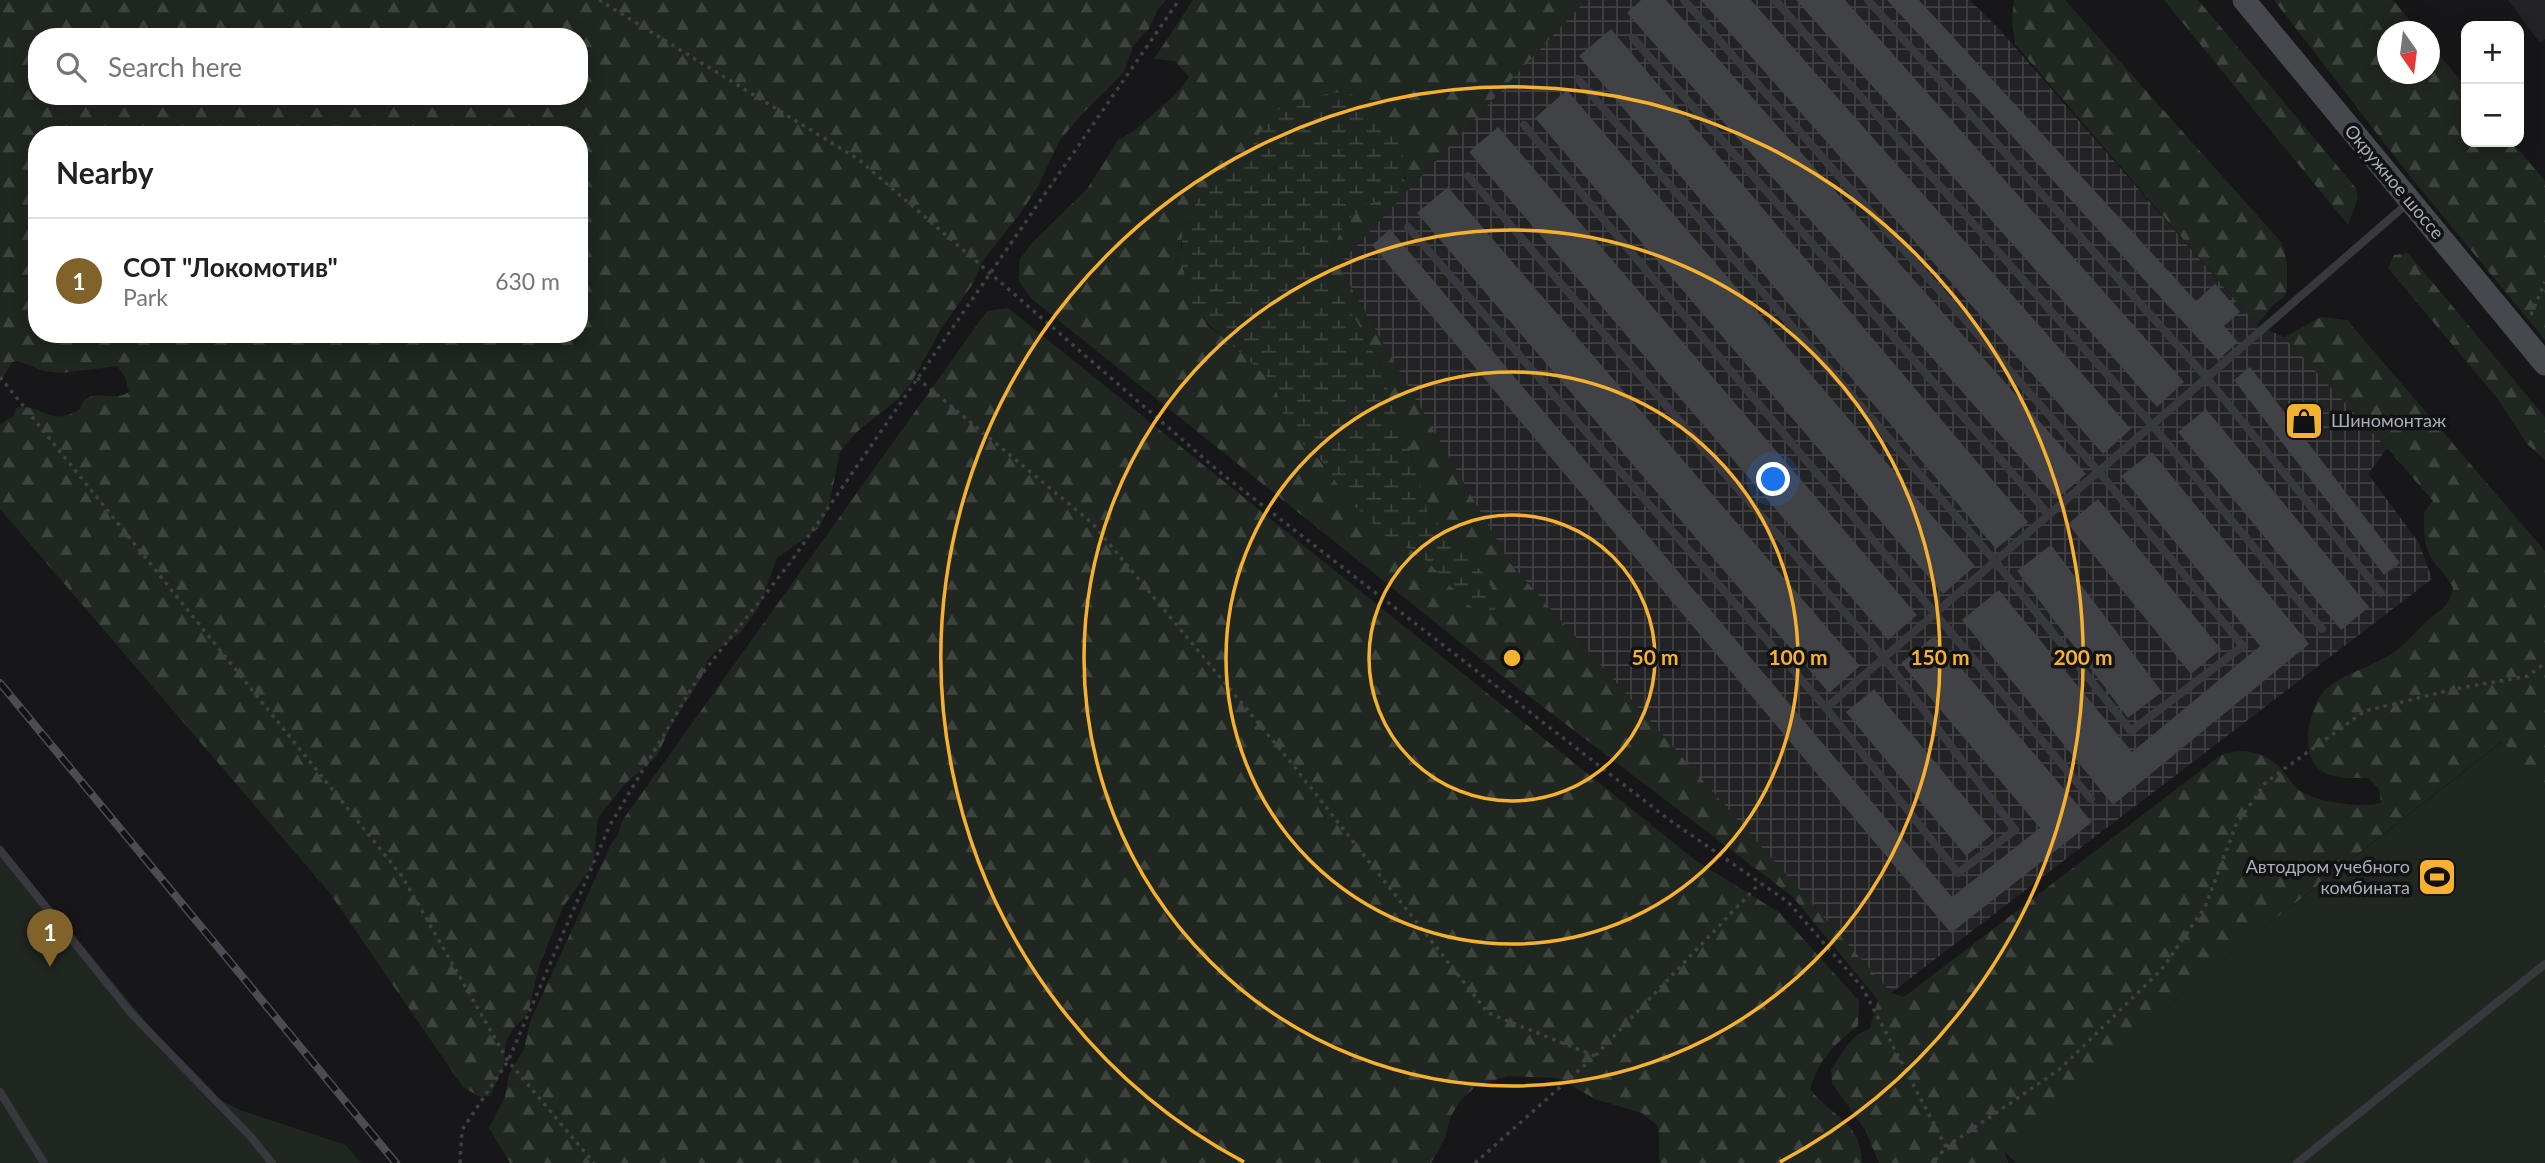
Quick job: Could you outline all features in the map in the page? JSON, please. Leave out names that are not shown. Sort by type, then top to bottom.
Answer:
[{"type":"main road","name":"Окружное шоссе","points":[[2244,0],[2545,364]]},
{"type":"lane","points":[[1578,79],[1995,561],[2131,731],[2243,646],[2099,472],[1684,0]]},
{"type":"lane","points":[[1775,0],[2152,425],[2322,629]]},
{"type":"lane","points":[[1868,0],[2207,378],[2381,593]]},
{"type":"lane","points":[[1633,38],[2049,515]]},
{"type":"lane","points":[[1524,125],[2091,799]]},
{"type":"lane","points":[[1408,227],[1826,708],[1958,873],[2015,830],[1884,658],[1468,176]]},
{"type":"lane","points":[[1826,708],[2410,201]]},
{"type":"lane","points":[[0,850],[131,1013],[250,1136],[272,1163]]},
{"type":"lane","points":[[2297,1163],[2545,964]]},
{"type":"lane","points":[[0,1092],[44,1163]]},
{"type":"path","points":[[599,0],[858,159],[1222,474],[1668,819],[1788,902],[1862,987],[1946,1147]]},
{"type":"path","points":[[460,1163],[462,1130],[508,1061],[610,825],[688,693],[790,563],[1179,0]]},
{"type":"path","points":[[2522,336],[2545,282]]},
{"type":"path","points":[[0,377],[402,876],[508,1061],[594,1163]]},
{"type":"path","points":[[917,379],[1092,523],[1289,760],[1488,1013],[1595,1056]]},
{"type":"path","points":[[1933,1163],[1946,1147],[2060,1069],[2162,969],[2205,907],[2236,825],[2266,782],[2365,711],[2455,689],[2528,676],[2545,663]]},
{"type":"path","points":[[1475,1163],[1595,1056],[1760,883]]},
{"type":"shaded area","points":[[1586,0],[1970,0],[2000,30],[2257,325],[2284,337],[2387,448],[2368,474],[2419,543],[2432,579],[1891,993],[1510,563],[1338,265]]},
{"type":"shaded area","points":[[2508,0],[2545,0],[2545,39],[2540,43]]},
{"type":"green space","points":[[0,0],[1166,0],[1158,9],[1149,29],[1134,44],[1124,72],[1060,140],[1038,186],[982,262],[974,282],[941,329],[910,385],[897,400],[859,430],[844,446],[839,455],[829,507],[819,528],[777,558],[759,607],[740,633],[707,661],[702,677],[673,722],[657,756],[625,784],[598,818],[593,865],[563,907],[539,966],[528,1013],[513,1029],[506,1042],[503,1068],[490,1096],[480,1097],[463,1087],[329,892],[0,509],[0,425],[14,415],[16,408],[32,408],[61,416],[80,409],[88,397],[116,396],[129,392],[125,377],[117,366],[62,373],[44,371],[18,361],[12,362],[0,383]]},
{"type":"green space","points":[[1193,0],[1586,0],[1338,265],[1510,563],[1891,993],[1904,997],[2221,755],[2238,751],[2263,756],[2278,765],[2299,790],[2319,799],[2352,805],[2381,803],[2379,789],[2368,778],[2335,776],[2316,766],[2308,745],[2308,732],[2315,707],[2320,696],[2333,683],[2381,660],[2399,648],[2444,607],[2453,588],[2430,556],[2425,542],[2424,512],[2433,501],[2284,337],[2321,317],[2347,320],[2545,551],[2545,787],[2501,742],[2216,965],[2004,1150],[2008,1163],[1879,1163],[1865,1130],[1832,1083],[1831,1070],[1847,1045],[1870,1028],[1878,1000],[1793,897],[1501,675],[1032,299],[1019,282],[1019,261],[1031,244],[1087,189],[1118,140],[1135,130],[1176,94],[1189,77],[1175,61],[1154,59]],"holes":[[[1369,104],[1391,129],[1402,156],[1406,179],[1384,200],[1368,204],[1345,222],[1328,264],[1330,277],[1379,359],[1428,513],[1459,544],[1489,582],[1430,564],[1417,553],[1388,538],[1351,503],[1284,416],[1274,383],[1235,346],[1207,325],[1181,248],[1182,232],[1194,205],[1226,170],[1251,152]]]},
{"type":"green space","points":[[2014,0],[2065,0],[2282,243],[2287,263],[2287,290],[2284,297],[2272,306],[2257,325],[2015,44],[2012,20]]},
{"type":"green space","points":[[2164,0],[2198,0],[2356,188],[2358,198],[2348,225]]},
{"type":"green space","points":[[2274,0],[2393,0],[2411,21],[2377,21],[2377,84],[2440,84],[2440,56],[2461,81],[2461,147],[2516,147],[2545,181],[2545,340],[2413,180]]},
{"type":"green space","points":[[1343,92],[1358,97],[1383,117],[1400,145],[1405,176],[1402,191],[1368,204],[1345,222],[1328,264],[1330,277],[1379,359],[1428,513],[1459,544],[1490,582],[1495,610],[1479,613],[1465,602],[1430,564],[1417,553],[1388,538],[1351,503],[1320,459],[1293,435],[1274,383],[1196,313],[1190,296],[1182,265],[1182,232],[1202,193],[1250,152],[1256,138],[1276,111],[1288,103]]},
{"type":"green space","points":[[2408,253],[2545,417],[2545,460],[2527,444],[2497,398],[2388,268],[2394,255]]},
{"type":"green space","points":[[1008,308],[1695,860],[1780,913],[1859,1001],[1858,1026],[1828,1053],[1810,1089],[1851,1128],[1860,1148],[1862,1163],[1660,1163],[1657,1125],[1642,1113],[1595,1099],[1558,1078],[1508,1076],[1476,1086],[1460,1101],[1431,1163],[510,1163],[489,1128],[505,1097],[509,1074],[524,1049],[530,1022],[622,821],[987,311]]},
{"type":"green space","name":"Автодром учебного комбината","points":[[2502,742],[2545,787],[2545,1163],[2016,1163],[2003,1150],[2216,965]]},
{"type":"green space","points":[[0,845],[202,1090],[240,1110],[346,1145],[361,1163],[0,1163]]},
{"type":"building","points":[[1641,0],[1666,0],[2086,474],[2057,499],[1627,13]]},
{"type":"building","points":[[1701,0],[1751,0],[2131,429],[2103,454]]},
{"type":"building","points":[[1796,0],[1845,0],[2184,382],[2157,407]]},
{"type":"building","points":[[1887,0],[1919,0],[2196,301],[2215,284],[2240,312],[2224,326],[2238,342],[2218,360]]},
{"type":"building","points":[[1611,29],[2028,522],[1996,549],[1579,56]]},
{"type":"building","points":[[1567,90],[1975,566],[1943,594],[1535,118]]},
{"type":"building","points":[[1498,127],[1917,615],[1888,640],[1469,152]]},
{"type":"building","points":[[1448,187],[1860,666],[1829,693],[1417,213]]},
{"type":"building","points":[[1390,229],[1952,897],[2040,828],[1901,663],[1934,636],[2092,822],[1951,933],[1372,245]]},
{"type":"building","points":[[2250,367],[2400,563],[2384,575],[2234,380]]},
{"type":"building","points":[[2206,409],[2369,607],[2341,630],[2178,432]]},
{"type":"building","name":"Шиномонтаж","points":[[2301,409],[2315,425],[2306,433],[2293,417]]},
{"type":"building","points":[[2152,452],[2309,644],[2113,805],[1962,620],[1999,590],[2132,752],[2260,646],[2121,476]]},
{"type":"building","points":[[2098,499],[2221,649],[2191,674],[2068,524]]},
{"type":"building","points":[[2051,545],[2162,692],[2128,718],[2017,571]]},
{"type":"building","points":[[1874,689],[1994,833],[1966,856],[1846,712]]},
{"type":"railway","points":[[0,683],[396,1163]]},
{"type":"place","name":"Шиномонтаж","points":[[2304,421]]},
{"type":"place","name":"Автодром учебного комбината","points":[[2437,877]]},
{"type":"place","name":"СОТ \"Локомотив\"","points":[[50,967]]}]
